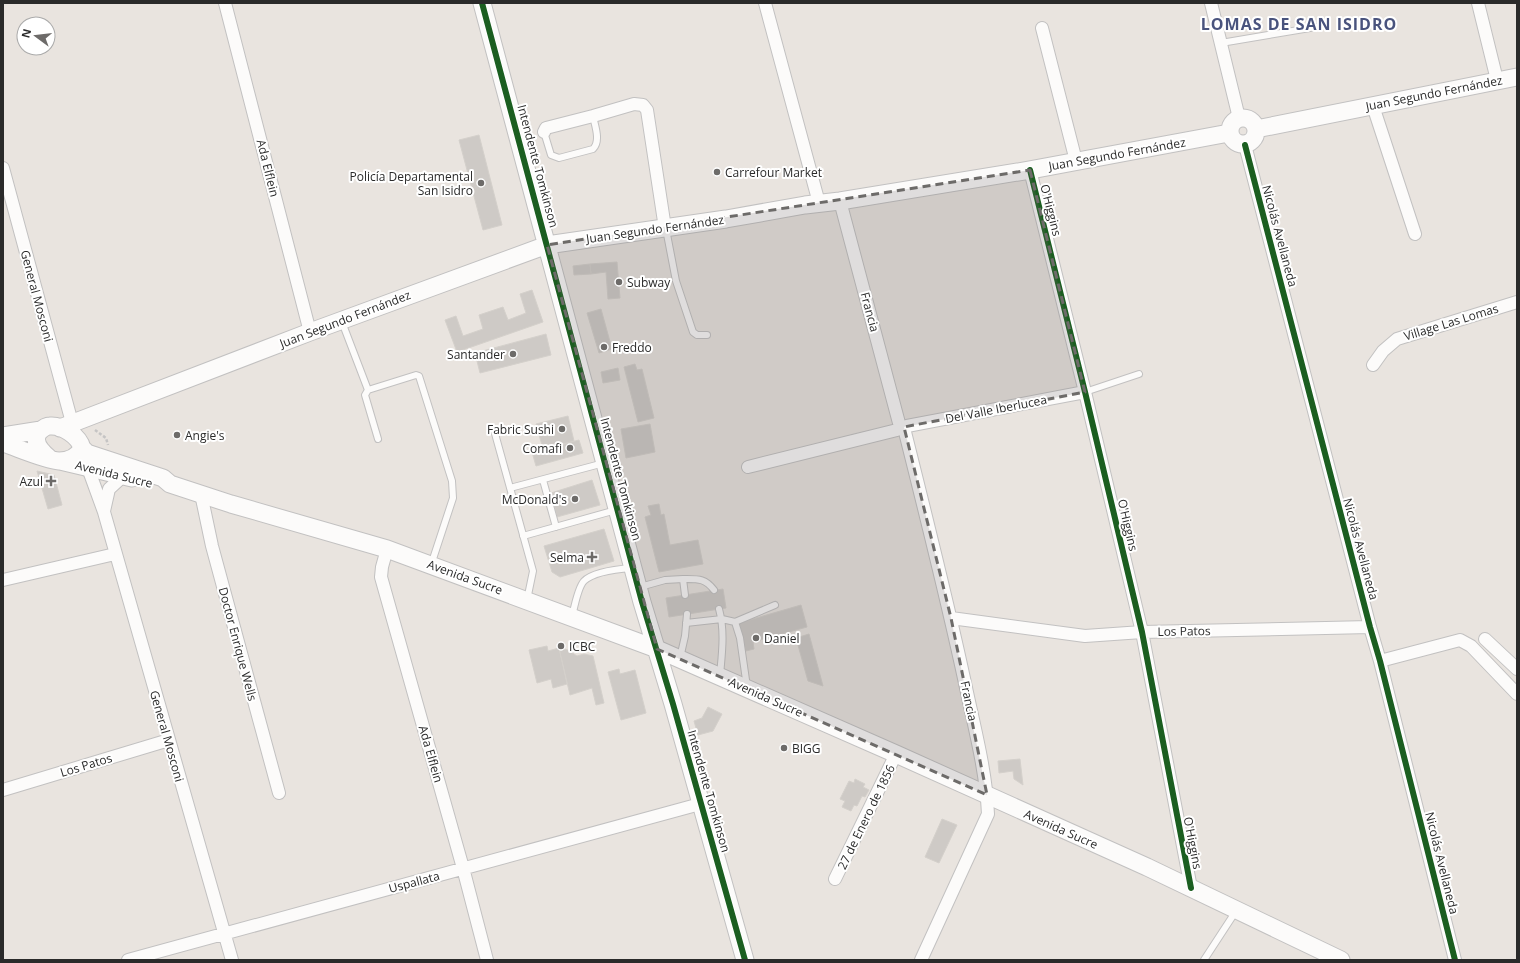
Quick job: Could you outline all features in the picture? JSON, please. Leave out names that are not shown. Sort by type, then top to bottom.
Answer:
[{"type":"main road","name":"Intendente Tomkinson","points":[[484,4],[639,588],[745,960]]},
{"type":"main road","name":"Juan Segundo Fernández","points":[[1256,129],[1517,77]]},
{"type":"main road","points":[[1239,118],[1246,118],[1253,122],[1256,129],[1256,136],[1252,142],[1245,144],[1238,144],[1232,140],[1229,133],[1233,121],[1239,118]]},
{"type":"main road","name":"Juan Segundo Fernández","points":[[76,434],[104,412],[310,332],[547,245],[840,201],[1030,170],[1229,133]]},
{"type":"main road","points":[[3,436],[19,435],[41,430],[49,426],[76,434],[80,452],[73,457],[54,459],[40,448],[38,444],[37,436],[41,430]]},
{"type":"main road","name":"Avenida Sucre","points":[[76,434],[87,453],[163,478],[170,484],[231,504],[387,549],[657,649],[896,754],[1191,888],[1333,958]]},
{"type":"main road","name":"Avenida Sucre","points":[[3,443],[54,459],[161,486],[170,484]]},
{"type":"street","name":"Ada Elflein","points":[[225,3],[310,332]]},
{"type":"street","points":[[765,3],[819,203]]},
{"type":"street","points":[[1211,3],[1239,118]]},
{"type":"street","points":[[1478,3],[1497,80]]},
{"type":"street","points":[[1042,28],[1076,161]]},
{"type":"street","points":[[544,132],[546,128],[634,104],[643,105],[647,110],[665,228]]},
{"type":"street","points":[[1373,106],[1415,234]]},
{"type":"street","name":"Nicolás Avellaneda","points":[[1245,144],[1380,661],[1455,960]]},
{"type":"street","name":"General Mosconi","points":[[3,168],[76,434]]},
{"type":"street","name":"O'Higgins","points":[[1030,170],[1142,632],[1191,888]]},
{"type":"street","name":"Francia","points":[[840,201],[902,428],[951,618],[983,765],[987,795],[988,814],[921,960]]},
{"type":"street","name":"Village Las Lomas","points":[[1373,365],[1384,351],[1397,339],[1517,302]]},
{"type":"street","name":"Del Valle Iberlucea","points":[[748,467],[902,428],[1085,392]]},
{"type":"street","name":"General Mosconi","points":[[88,468],[104,512],[232,960]]},
{"type":"street","name":"General Mosconi","points":[[104,512],[109,489],[123,476]]},
{"type":"street","name":"Doctor Enrique Wells","points":[[201,494],[212,546],[278,793]]},
{"type":"street","name":"Ada Elflein","points":[[387,549],[381,577],[463,868],[487,960]]},
{"type":"street","points":[[3,580],[115,554]]},
{"type":"street","name":"Los Patos","points":[[951,618],[1085,636],[1142,632],[1370,627]]},
{"type":"street","points":[[1485,639],[1517,669]]},
{"type":"street","points":[[1380,661],[1460,640],[1471,646],[1517,694]]},
{"type":"street","name":"Los Patos","points":[[3,790],[169,740]]},
{"type":"street","name":"27 de Enero de 1856","points":[[835,879],[896,754]]},
{"type":"street","name":"Uspallata","points":[[128,960],[700,804]]},
{"type":"lane","points":[[1221,43],[1316,27]]},
{"type":"lane","points":[[544,132],[551,155],[554,157],[559,158],[593,148],[598,140],[593,116]]},
{"type":"lane","points":[[665,228],[676,281],[693,332],[697,335],[707,335]]},
{"type":"lane","points":[[342,320],[368,390]]},
{"type":"lane","points":[[1085,392],[1139,374]]},
{"type":"lane","points":[[378,440],[365,395],[368,390],[416,375],[419,376],[452,480],[453,498],[431,565]]},
{"type":"lane","points":[[494,430],[533,571],[527,600]]},
{"type":"lane","points":[[510,488],[606,463]]},
{"type":"lane","points":[[543,480],[556,527]]},
{"type":"lane","points":[[523,536],[618,510]]},
{"type":"lane","points":[[572,617],[583,581],[592,576],[634,568]]},
{"type":"lane","points":[[639,588],[665,580],[683,579],[704,580],[714,590]]},
{"type":"lane","points":[[683,579],[685,595]]},
{"type":"lane","points":[[686,623],[722,619],[735,622],[775,605]]},
{"type":"lane","points":[[719,609],[722,619],[722,642],[719,676]]},
{"type":"lane","points":[[680,659],[687,614]]},
{"type":"lane","points":[[735,622],[740,638],[748,689]]},
{"type":"lane","points":[[1204,960],[1236,911]]},
{"type":"path","points":[[76,434],[96,430],[106,438],[108,445],[107,459]]},
{"type":"highlighted area","points":[[1030,170],[1085,392],[904,427],[951,618],[987,795],[657,649],[547,245]]},
{"type":"building","name":"Policía Departamental San Isidro","points":[[479,135],[502,225],[483,230],[459,140]]},
{"type":"building","points":[[617,262],[620,298],[608,299],[606,272],[591,274],[590,264]]},
{"type":"building","points":[[590,264],[591,274],[574,275],[573,266]]},
{"type":"building","points":[[532,290],[543,322],[457,352],[445,320],[456,316],[463,336],[483,329],[479,315],[503,307],[508,320],[526,313],[520,294]]},
{"type":"building","points":[[601,309],[612,349],[599,353],[587,313]]},
{"type":"building","name":"Santander","points":[[546,334],[551,355],[480,373],[475,353]]},
{"type":"building","points":[[635,364],[637,370],[642,369],[654,418],[638,422],[624,367]]},
{"type":"building","points":[[618,368],[620,380],[603,383],[601,372]]},
{"type":"building","points":[[568,416],[574,441],[543,449],[536,424]]},
{"type":"building","points":[[650,424],[655,452],[626,458],[621,429]]},
{"type":"building","points":[[579,440],[583,453],[536,466],[532,452]]},
{"type":"building","points":[[37,471],[54,475],[62,505],[48,509]]},
{"type":"building","name":"McDonald's","points":[[592,480],[600,505],[557,517],[551,493]]},
{"type":"building","points":[[659,504],[661,515],[664,514],[670,545],[698,540],[703,564],[659,572],[645,517],[651,515],[648,506]]},
{"type":"building","points":[[604,529],[614,561],[560,577],[552,572],[544,546]]},
{"type":"building","points":[[723,589],[726,608],[669,617],[666,598]]},
{"type":"building","points":[[801,605],[807,627],[753,642],[754,649],[746,651],[739,623]]},
{"type":"building","points":[[809,634],[823,686],[808,681],[796,638]]},
{"type":"building","points":[[547,646],[548,651],[559,648],[567,684],[553,688],[551,679],[537,683],[529,650]]},
{"type":"building","points":[[559,648],[568,650],[577,656],[584,654],[593,656],[604,703],[596,705],[592,688],[570,695]]},
{"type":"building","points":[[619,669],[620,674],[635,670],[646,713],[621,720],[608,672]]},
{"type":"building","points":[[708,707],[722,714],[713,731],[698,735],[694,721],[702,718]]},
{"type":"building","points":[[1020,759],[1023,785],[1014,779],[1013,771],[999,773],[998,761]]},
{"type":"building","points":[[855,779],[865,784],[863,787],[869,790],[865,797],[862,796],[857,806],[854,805],[851,811],[842,807],[845,801],[840,799],[849,781],[854,783]]},
{"type":"building","points":[[942,819],[957,825],[939,863],[925,857]]},
{"type":"cycle path","points":[[482,3],[642,602],[673,704],[745,960]]},
{"type":"cycle path","points":[[1245,145],[1380,661],[1455,960]]},
{"type":"cycle path","points":[[1030,170],[1142,632],[1191,888]]},
{"type":"place","name":"Carrefour Market","points":[[717,172]]},
{"type":"place","name":"Policía Departamental San Isidro","points":[[481,183]]},
{"type":"place","name":"Subway","points":[[619,282]]},
{"type":"place","name":"Freddo","points":[[604,347]]},
{"type":"place","name":"Santander","points":[[513,354]]},
{"type":"place","name":"Fabric Sushi","points":[[562,429]]},
{"type":"place","name":"Angie's","points":[[177,435]]},
{"type":"place","name":"Comafi","points":[[570,448]]},
{"type":"place","name":"Azul","points":[[51,481]]},
{"type":"place","name":"McDonald's","points":[[575,499]]},
{"type":"place","name":"Selma","points":[[592,557]]},
{"type":"place","name":"Daniel","points":[[756,638]]},
{"type":"place","name":"ICBC","points":[[561,646]]},
{"type":"place","name":"BIGG","points":[[784,748]]},
{"type":"district","name":"LOMAS DE SAN ISIDRO","points":[[1299,24]]}]
